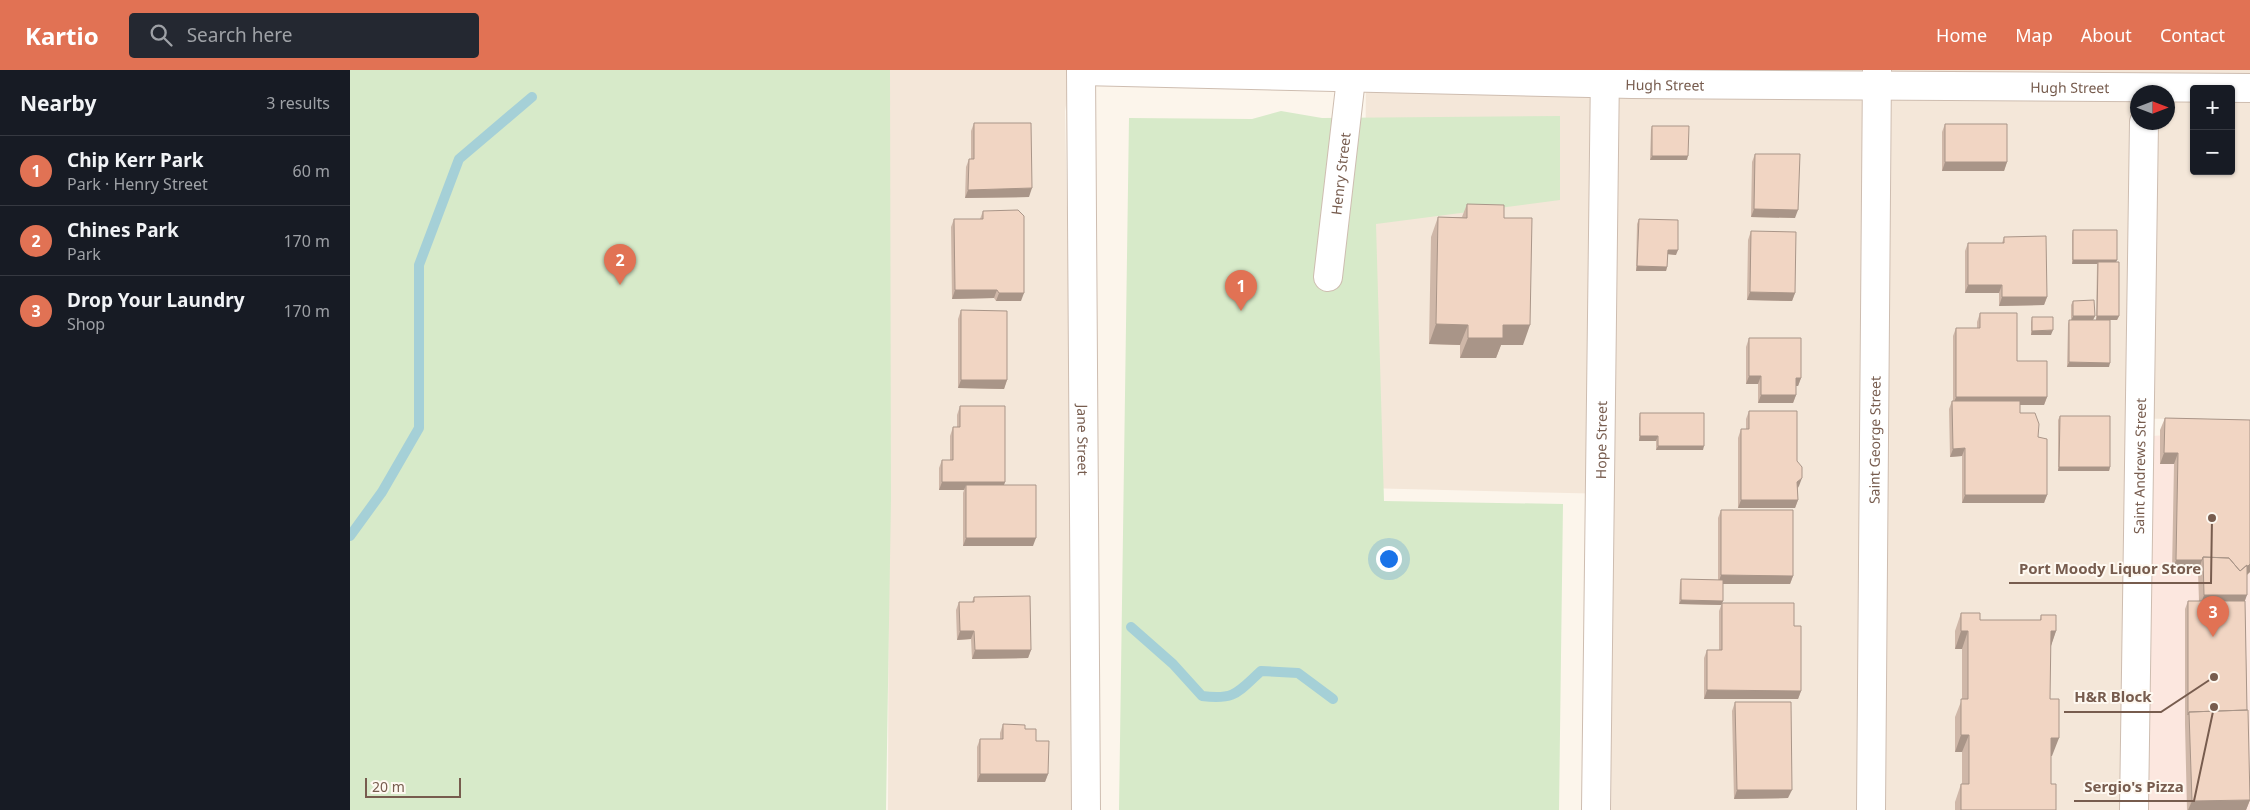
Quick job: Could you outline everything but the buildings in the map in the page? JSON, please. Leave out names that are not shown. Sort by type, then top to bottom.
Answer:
[{"type":"street","name":"Hugh Street","points":[[1080,71],[1876,78],[2144,83],[2250,88]]},
{"type":"street","name":"Jane Street","points":[[1080,71],[1086,810]]},
{"type":"street","name":"Henry Street","points":[[1328,277],[1352,74]]},
{"type":"street","name":"Hope Street","points":[[1596,810],[1605,77]]},
{"type":"street","name":"Saint George Street","points":[[1871,810],[1876,78]]},
{"type":"street","name":"Saint Andrews Street","points":[[2134,810],[2144,130]]},
{"type":"shaded area","points":[[890,70],[1072,70],[1065,111],[1079,810],[888,810]]},
{"type":"shaded area","points":[[1176,70],[2250,70],[2250,421],[2127,418],[2121,810],[1609,810],[1612,494],[1363,488],[1366,73]]},
{"type":"shaded area","points":[[2250,431],[2250,810],[2139,810],[2150,436]]},
{"type":"green space","points":[[350,70],[890,70],[891,499],[886,810],[350,810]]},
{"type":"green space","points":[[1281,111],[1322,118],[1560,116],[1560,200],[1376,224],[1384,501],[1563,504],[1559,810],[1119,810],[1129,118],[1252,119]]},
{"type":"waterway","points":[[350,536],[382,492],[419,428],[419,265],[459,159],[532,97]]},
{"type":"waterway","points":[[1131,627],[1173,664],[1202,696],[1229,696],[1240,690],[1261,671],[1298,673],[1333,699]]},
{"type":"place","name":"Chines Park","points":[[620,285]]},
{"type":"place","name":"Chip Kerr Park","points":[[1241,311]]},
{"type":"place","name":"Port Moody Liquor Store","points":[[2212,518]]},
{"type":"place","name":"Drop Your Laundry","points":[[2213,637]]},
{"type":"place","name":"H&R Block","points":[[2214,677]]},
{"type":"place","name":"Sergio's Pizza","points":[[2214,707]]}]
